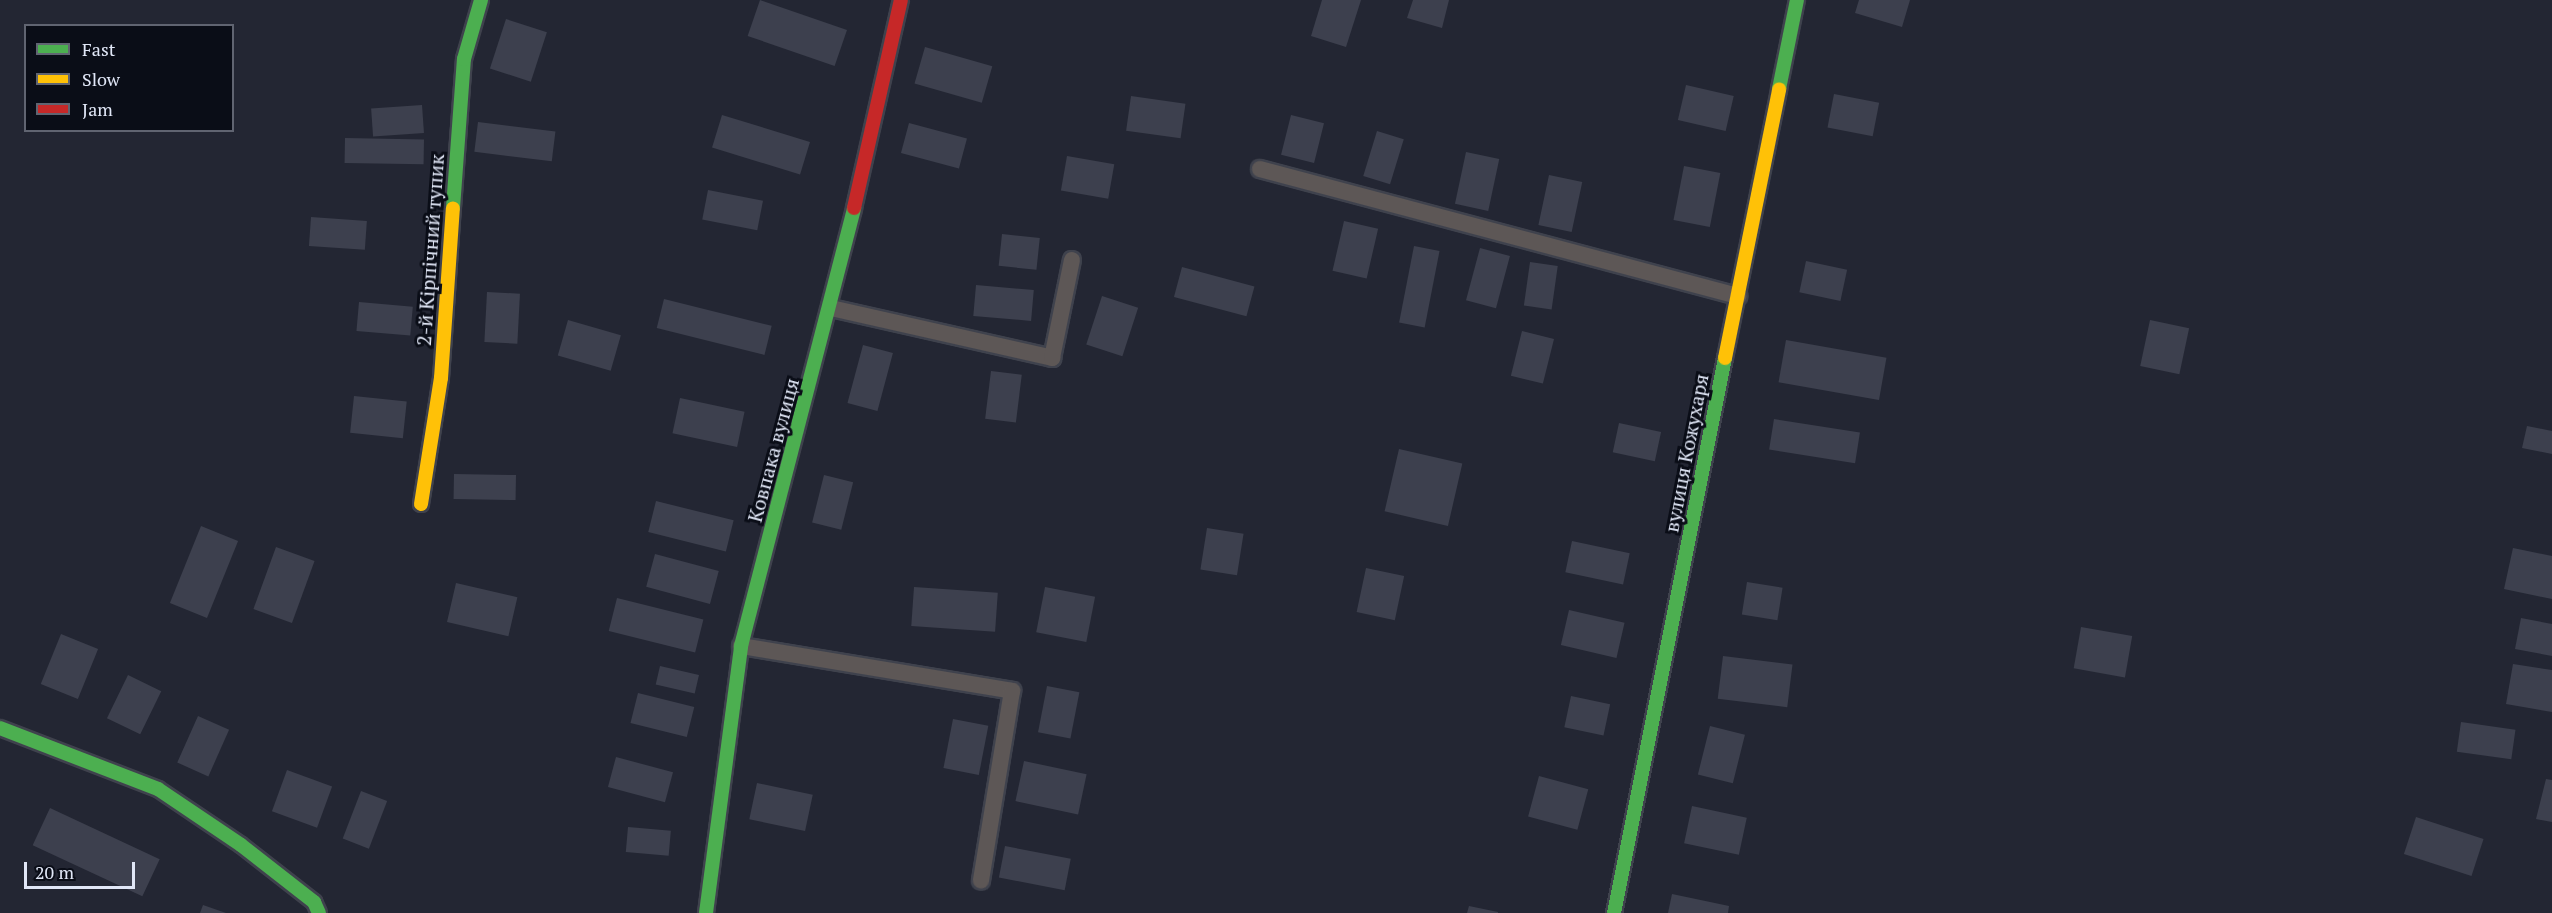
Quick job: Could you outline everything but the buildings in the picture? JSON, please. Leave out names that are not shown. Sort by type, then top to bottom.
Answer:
[{"type":"street","name":"2-й Кірпічний тупик","points":[[421,504],[441,378],[464,58],[481,0]]},
{"type":"street","name":"Ковпака вулиця","points":[[706,913],[741,646],[831,308],[901,0]]},
{"type":"street","name":"вулиця Кожухаря","points":[[1614,913],[1797,0]]},
{"type":"street","points":[[0,728],[158,789],[241,845],[314,902],[319,913]]},
{"type":"lane","points":[[1260,169],[1738,296]]},
{"type":"lane","points":[[831,308],[1052,358],[1072,260]]},
{"type":"lane","points":[[741,646],[1012,691],[981,880]]},
{"type":"traffic: fast","points":[[453,208],[464,59],[481,0]]},
{"type":"traffic: fast","points":[[1779,89],[1797,0]]},
{"type":"traffic: fast","points":[[706,913],[741,646],[854,208]]},
{"type":"traffic: fast","points":[[1614,913],[1725,358]]},
{"type":"traffic: fast","points":[[0,728],[158,789],[241,845],[314,902],[319,913]]},
{"type":"traffic: slow","points":[[1725,358],[1779,89]]},
{"type":"traffic: slow","points":[[421,504],[441,378],[453,208]]},
{"type":"traffic: jam","points":[[854,208],[901,0]]}]
